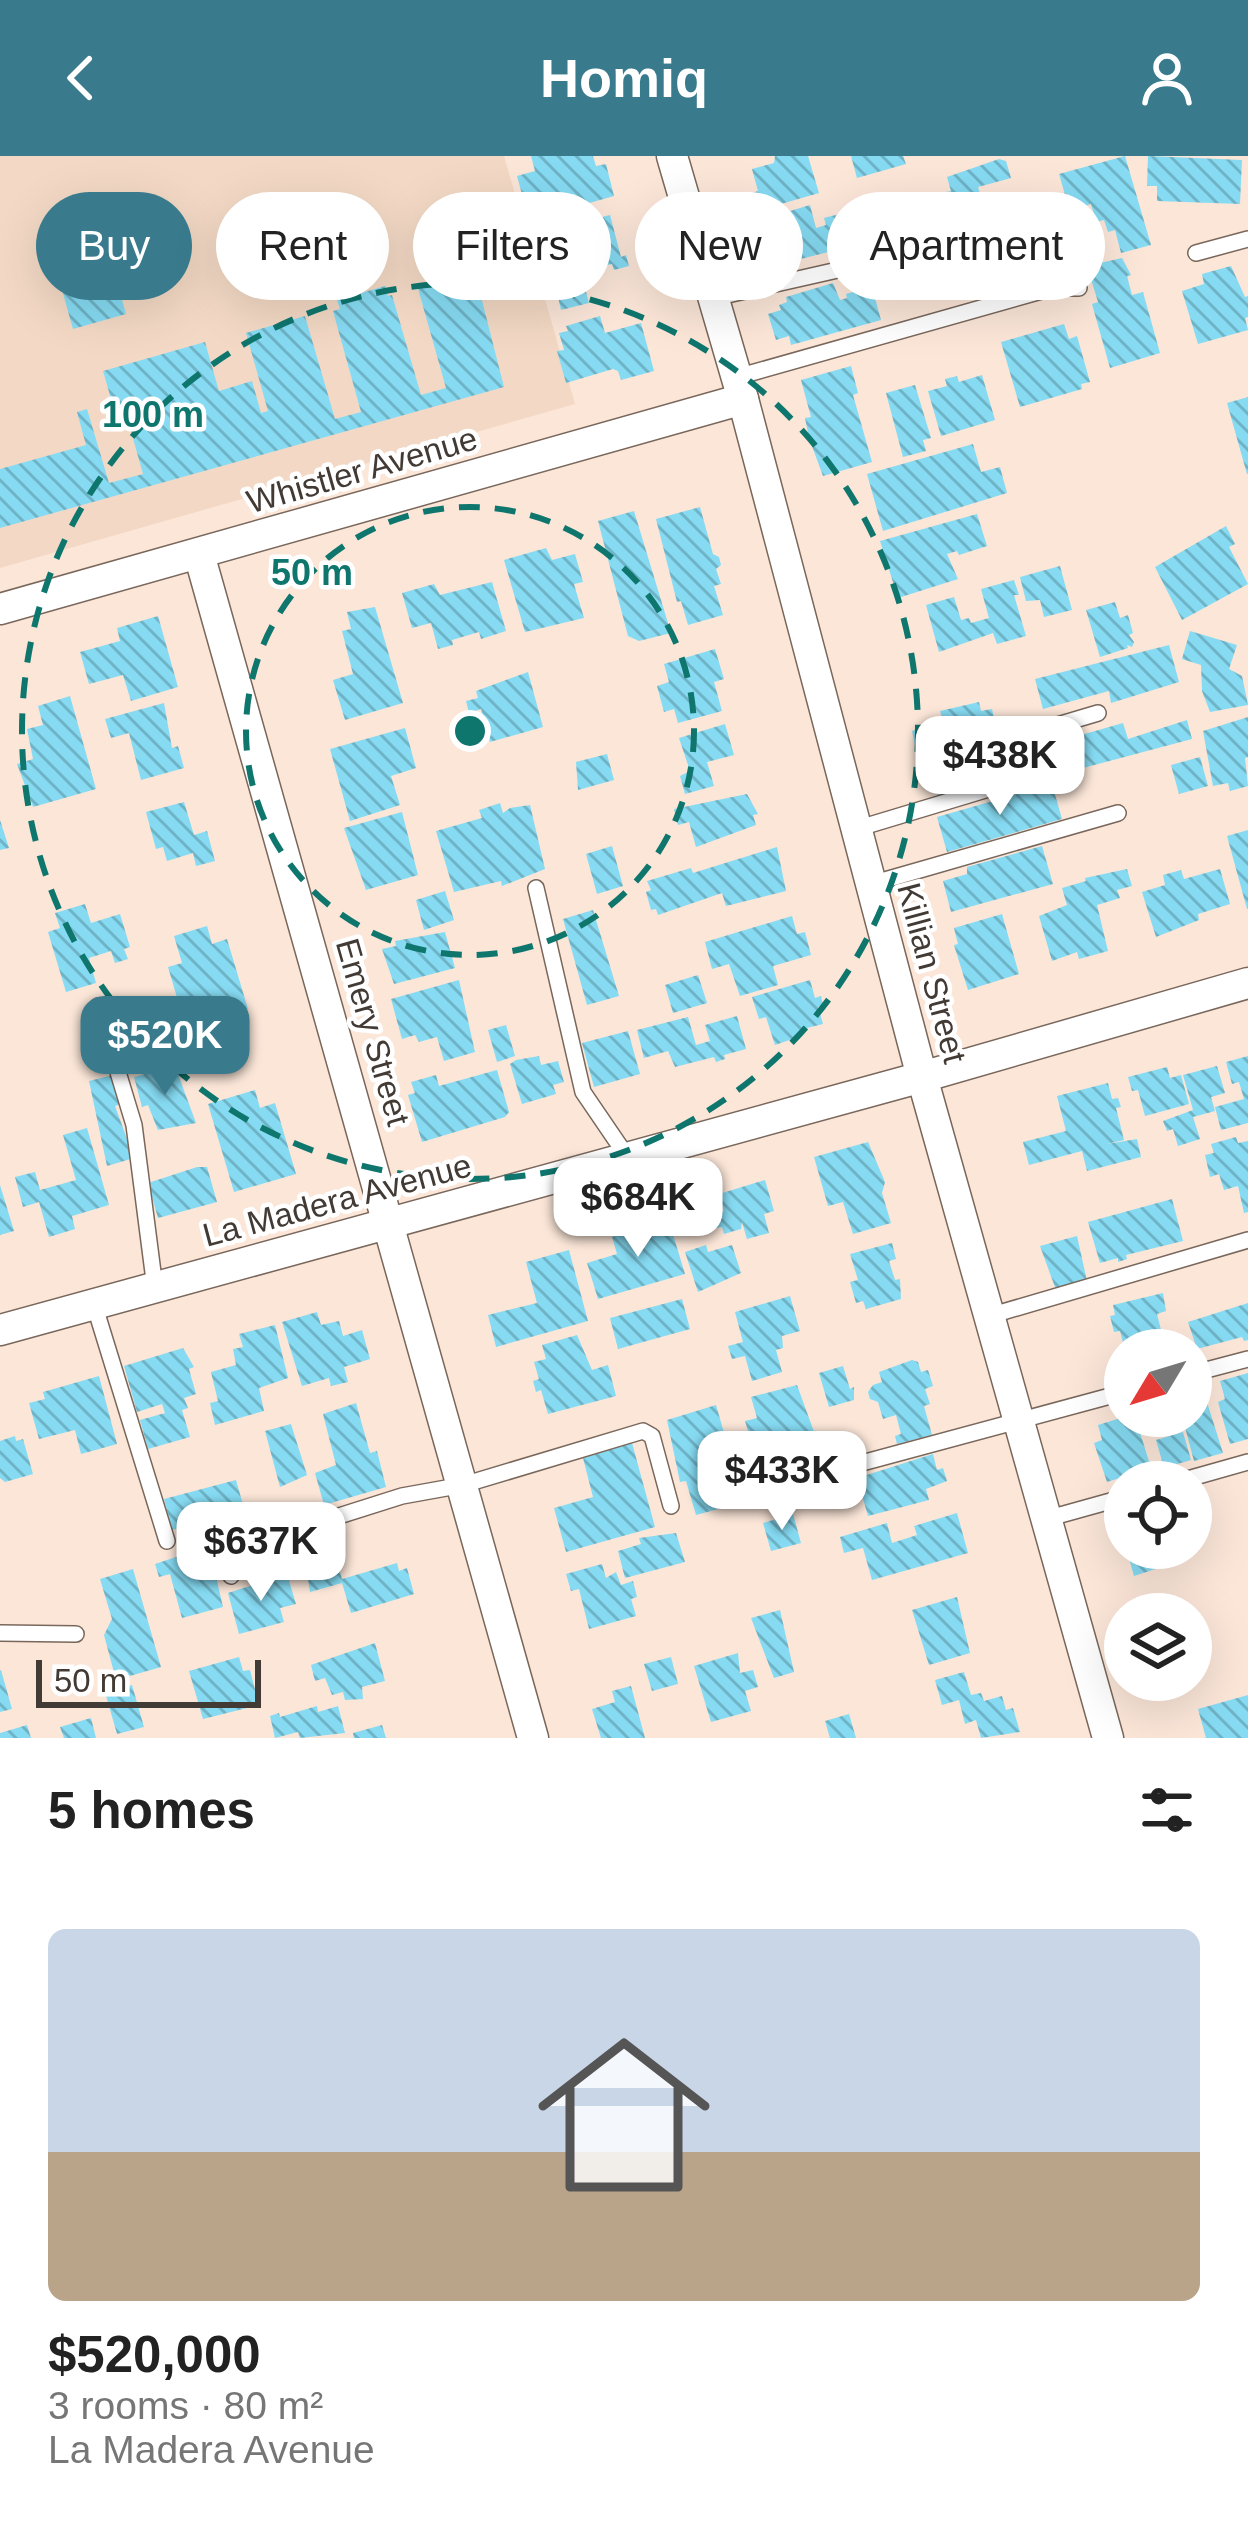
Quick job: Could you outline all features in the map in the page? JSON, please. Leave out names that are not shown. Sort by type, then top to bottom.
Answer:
[{"type":"street","name":"Killian Street","points":[[672,156],[683,192]]},
{"type":"street","name":"Killian Street","points":[[715,300],[922,1078],[1108,1738]]},
{"type":"street","name":"Whistler Avenue","points":[[0,610],[740,388]]},
{"type":"street","name":"Emery Street","points":[[199,554],[533,1738]]},
{"type":"street","name":"La Madera Avenue","points":[[0,1330],[922,1078],[1248,983]]},
{"type":"lane","points":[[1196,253],[1248,239]]},
{"type":"lane","points":[[740,388],[1015,300]]},
{"type":"lane","points":[[856,829],[992,788],[1017,737],[1098,713]]},
{"type":"lane","points":[[871,884],[1118,813]]},
{"type":"lane","points":[[536,888],[583,1093],[628,1158]]},
{"type":"lane","points":[[98,1006],[134,1125],[155,1288]]},
{"type":"lane","points":[[989,1316],[1248,1240]]},
{"type":"lane","points":[[94,1304],[166,1541]]},
{"type":"lane","points":[[1212,1368],[1248,1359]]},
{"type":"lane","points":[[821,1474],[1104,1398]]},
{"type":"lane","points":[[231,1576],[249,1551],[274,1538],[402,1496],[463,1485],[648,1431],[671,1506]]},
{"type":"lane","points":[[1212,1472],[1248,1462]]},
{"type":"lane","points":[[1046,1519],[1104,1503]]},
{"type":"lane","points":[[0,1633],[76,1634]]},
{"type":"shaded area","points":[[0,156],[504,156],[514,192],[413,192],[413,300],[545,300],[575,404],[0,568]]},
{"type":"building","points":[[531,156],[593,156],[596,166],[606,164],[614,196],[611,192],[521,192],[517,176],[535,171]]},
{"type":"building","points":[[775,156],[808,156],[819,193],[803,198],[803,192],[755,192],[752,169],[774,163]]},
{"type":"building","points":[[851,156],[903,156],[906,164],[857,178]]},
{"type":"building","points":[[1125,156],[1151,245],[1121,253],[1115,230],[1108,232],[1105,223],[1105,192],[1064,192],[1059,174]]},
{"type":"building","points":[[1148,156],[1242,160],[1240,204],[1157,201],[1157,186],[1147,186]]},
{"type":"building","points":[[999,159],[1006,161],[1011,178],[978,187],[979,192],[946,192],[951,191],[947,177]]},
{"type":"building","points":[[810,205],[816,228],[826,225],[827,217],[827,252],[803,258],[803,207]]},
{"type":"building","points":[[611,219],[621,257],[626,255],[629,266],[614,270]]},
{"type":"building","points":[[1122,258],[1131,275],[1127,276],[1132,295],[1143,292],[1160,353],[1110,368],[1092,304],[1105,300],[1105,262]]},
{"type":"building","points":[[1231,266],[1248,296],[1248,330],[1198,344],[1182,291],[1204,284],[1202,274]]},
{"type":"building","points":[[827,285],[827,300],[876,300],[881,320],[791,345],[789,336],[776,340],[768,314],[781,310],[779,305],[787,300],[803,300],[803,292]]},
{"type":"building","points":[[392,295],[421,395],[446,388],[421,300],[482,300],[504,387],[0,528],[0,469],[86,445],[77,412],[87,409],[109,483],[143,474],[125,410],[115,413],[103,371],[205,342],[219,391],[252,381],[261,413],[268,411],[246,333],[305,316],[335,419],[361,412],[333,311],[340,309],[337,300],[389,300]]},
{"type":"building","points":[[65,300],[122,300],[126,314],[73,329]]},
{"type":"building","points":[[559,300],[588,300],[589,303],[561,310]]},
{"type":"building","points":[[600,316],[605,333],[641,323],[654,371],[621,380],[613,369],[566,383],[557,351],[564,350],[559,333],[568,331],[566,326]]},
{"type":"building","points":[[1064,324],[1069,339],[1077,336],[1090,382],[1081,384],[1082,389],[1020,407],[1001,342]]},
{"type":"building","points":[[851,366],[858,393],[853,395],[872,462],[823,476],[809,438],[805,418],[811,417],[801,380]]},
{"type":"building","points":[[982,375],[995,420],[941,436],[928,391],[947,386],[945,379],[957,376],[959,382]]},
{"type":"building","points":[[915,385],[931,438],[923,440],[926,451],[903,457],[886,393]]},
{"type":"building","points":[[1248,397],[1248,474],[1247,474],[1227,403]]},
{"type":"building","points":[[973,444],[981,472],[1000,467],[1007,493],[883,531],[867,474]]},
{"type":"building","points":[[700,507],[713,554],[721,565],[716,569],[721,584],[714,586],[723,615],[688,625],[681,601],[677,602],[656,519]]},
{"type":"building","points":[[634,511],[671,633],[639,641],[628,636],[598,521]]},
{"type":"building","points":[[977,514],[987,546],[947,554],[958,579],[898,598],[880,541]]},
{"type":"building","points":[[1226,526],[1235,544],[1229,547],[1248,584],[1182,620],[1155,567]]},
{"type":"building","points":[[546,548],[552,560],[575,554],[583,582],[574,584],[584,618],[525,632],[504,560]]},
{"type":"building","points":[[1060,566],[1072,610],[1044,617],[1040,600],[1026,601],[1020,577]]},
{"type":"building","points":[[1014,580],[1026,636],[997,644],[993,633],[939,652],[926,605],[954,597],[961,620],[969,618],[971,623],[989,618],[981,589]]},
{"type":"building","points":[[492,582],[506,631],[481,639],[479,632],[438,649],[431,623],[412,628],[402,593],[434,584],[440,595]]},
{"type":"building","points":[[1115,602],[1120,618],[1128,615],[1134,642],[1132,647],[1100,657],[1086,610]]},
{"type":"building","points":[[375,607],[403,703],[345,720],[333,680],[353,674],[342,631],[351,629],[347,612]]},
{"type":"building","points":[[158,616],[178,687],[131,701],[123,675],[89,684],[80,652],[120,641],[117,628]]},
{"type":"building","points":[[1190,631],[1237,645],[1229,669],[1242,676],[1248,705],[1210,712],[1202,691],[1201,665],[1182,659]]},
{"type":"building","points":[[1169,645],[1179,682],[1111,703],[1109,691],[1043,709],[1035,679]]},
{"type":"building","points":[[715,649],[724,679],[714,682],[722,711],[678,723],[674,709],[664,712],[657,686],[669,682],[664,664]]},
{"type":"building","points":[[528,672],[543,727],[490,742],[481,709],[469,713],[466,701],[478,698],[476,691]]},
{"type":"building","points":[[70,696],[96,789],[33,807],[17,764],[33,759],[27,729],[43,725],[38,706]]},
{"type":"building","points":[[979,702],[981,711],[992,709],[1000,744],[991,753],[964,759],[971,787],[938,795],[934,779],[923,782],[912,731],[927,727],[926,723],[943,722],[940,711]]},
{"type":"building","points":[[164,703],[172,748],[178,746],[184,768],[141,780],[129,733],[111,738],[105,719]]},
{"type":"building","points":[[1248,717],[1248,786],[1230,791],[1228,783],[1213,786],[1203,731]]},
{"type":"building","points":[[1187,720],[1192,739],[1023,784],[1015,757],[1064,742],[1065,747],[1084,742],[1081,735],[1123,723],[1128,739]]},
{"type":"building","points":[[725,724],[734,755],[707,762],[714,786],[685,794],[680,776],[690,771],[679,738]]},
{"type":"building","points":[[405,728],[416,768],[391,776],[400,805],[350,821],[330,749]]},
{"type":"building","points":[[607,754],[614,780],[578,790],[576,762]]},
{"type":"building","points":[[1200,757],[1208,786],[1179,794],[1171,765]]},
{"type":"building","points":[[1052,784],[1062,819],[947,852],[937,817]]},
{"type":"building","points":[[747,794],[758,814],[753,815],[756,825],[696,847],[689,822],[678,825],[674,809]]},
{"type":"building","points":[[184,802],[194,835],[207,831],[215,861],[196,866],[193,853],[167,861],[163,847],[156,849],[146,812]]},
{"type":"building","points":[[500,803],[503,813],[530,805],[545,869],[502,886],[501,881],[454,892],[436,831],[482,818],[479,810]]},
{"type":"building","points":[[402,812],[418,875],[366,890],[344,828]]},
{"type":"building","points":[[0,820],[9,848],[0,850]]},
{"type":"building","points":[[1248,830],[1248,909],[1247,909],[1227,836]]},
{"type":"building","points":[[612,846],[623,886],[597,894],[586,854]]},
{"type":"building","points":[[1042,846],[1053,884],[951,912],[943,881],[967,874],[967,867]]},
{"type":"building","points":[[777,847],[786,891],[726,906],[722,893],[658,915],[656,909],[651,910],[647,881],[691,868],[693,873]]},
{"type":"building","points":[[1127,869],[1132,886],[1117,890],[1120,898],[1097,905],[1108,951],[1079,959],[1077,952],[1052,961],[1039,916],[1067,905],[1062,888]]},
{"type":"building","points":[[1220,869],[1230,904],[1198,914],[1199,920],[1156,937],[1142,892],[1165,885],[1163,875],[1181,870],[1184,879]]},
{"type":"building","points":[[445,891],[454,920],[424,930],[416,900]]},
{"type":"building","points":[[85,904],[91,923],[120,914],[130,947],[124,949],[128,959],[115,963],[111,951],[89,958],[96,983],[66,992],[48,932],[60,928],[55,913]]},
{"type":"building","points":[[593,910],[619,996],[587,1005],[563,919]]},
{"type":"building","points":[[1002,914],[1019,974],[968,990],[954,945],[958,944],[954,928]]},
{"type":"building","points":[[792,916],[797,934],[805,932],[811,955],[773,966],[778,985],[740,996],[729,964],[712,969],[705,942]]},
{"type":"building","points":[[207,926],[212,944],[227,939],[248,1009],[186,1028],[168,967],[182,963],[174,936]]},
{"type":"building","points":[[445,932],[455,968],[394,984],[382,949],[396,946],[395,941]]},
{"type":"building","points":[[698,975],[707,1003],[673,1013],[665,985]]},
{"type":"building","points":[[459,980],[475,1052],[444,1061],[437,1037],[419,1042],[415,1035],[402,1039],[391,999]]},
{"type":"building","points":[[810,980],[815,998],[821,996],[823,1005],[818,1007],[823,1024],[799,1030],[801,1036],[775,1045],[766,1017],[759,1019],[752,997]]},
{"type":"building","points":[[160,1003],[170,1035],[139,1045],[129,1013]]},
{"type":"building","points":[[737,1016],[746,1049],[724,1055],[725,1059],[716,1062],[714,1057],[675,1067],[668,1051],[644,1058],[637,1030],[688,1017],[696,1045],[710,1041],[705,1025]]},
{"type":"building","points":[[506,1025],[515,1056],[497,1062],[488,1030]]},
{"type":"building","points":[[628,1031],[640,1074],[594,1087],[582,1043]]},
{"type":"building","points":[[539,1056],[541,1065],[558,1061],[564,1082],[553,1085],[556,1094],[522,1104],[510,1064]]},
{"type":"building","points":[[1248,1056],[1248,1123],[1221,1130],[1215,1107],[1244,1099],[1239,1082],[1232,1084],[1226,1062]]},
{"type":"building","points":[[175,1066],[196,1123],[158,1130],[148,1105],[142,1107],[134,1077]]},
{"type":"building","points":[[1217,1066],[1225,1093],[1211,1097],[1215,1111],[1193,1117],[1200,1139],[1178,1146],[1173,1129],[1167,1131],[1163,1121],[1193,1110],[1183,1075]]},
{"type":"building","points":[[1167,1067],[1170,1078],[1181,1075],[1189,1104],[1145,1116],[1138,1090],[1132,1091],[1128,1077]]},
{"type":"building","points":[[497,1070],[509,1112],[505,1117],[422,1142],[408,1095],[415,1093],[411,1082],[436,1075],[439,1086]]},
{"type":"building","points":[[113,1075],[121,1104],[115,1106],[134,1158],[107,1166],[89,1081]]},
{"type":"building","points":[[1108,1083],[1112,1099],[1118,1098],[1121,1107],[1116,1108],[1124,1140],[1107,1144],[1137,1139],[1141,1157],[1087,1171],[1082,1151],[1029,1165],[1023,1142],[1066,1131],[1057,1096]]},
{"type":"building","points":[[255,1090],[260,1108],[275,1103],[296,1174],[234,1192],[208,1104]]},
{"type":"building","points":[[87,1128],[109,1205],[72,1216],[75,1229],[49,1237],[39,1202],[23,1207],[15,1177],[35,1172],[40,1190],[76,1180],[63,1135]]},
{"type":"building","points":[[1236,1137],[1238,1143],[1248,1141],[1248,1212],[1244,1213],[1238,1186],[1224,1190],[1219,1174],[1210,1177],[1205,1155],[1214,1153],[1211,1144]]},
{"type":"building","points":[[868,1142],[885,1182],[882,1193],[891,1223],[853,1234],[843,1202],[828,1206],[814,1157]]},
{"type":"building","points":[[207,1167],[217,1202],[158,1218],[148,1183]]},
{"type":"building","points":[[765,1180],[774,1211],[764,1214],[769,1233],[747,1239],[742,1222],[741,1229],[724,1234],[722,1227],[715,1228],[711,1215],[724,1211],[719,1194]]},
{"type":"building","points":[[0,1185],[14,1231],[0,1235]]},
{"type":"building","points":[[1172,1199],[1183,1241],[1126,1255],[1127,1259],[1118,1262],[1118,1258],[1100,1263],[1088,1222]]},
{"type":"building","points":[[668,1218],[685,1274],[598,1299],[587,1263],[617,1254],[612,1237]]},
{"type":"building","points":[[1077,1236],[1087,1281],[1056,1290],[1040,1246]]},
{"type":"building","points":[[892,1243],[896,1259],[889,1261],[895,1280],[900,1279],[901,1299],[866,1309],[863,1301],[856,1303],[850,1282],[858,1280],[850,1254]]},
{"type":"building","points":[[706,1245],[708,1252],[732,1245],[741,1273],[698,1292],[685,1252]]},
{"type":"building","points":[[569,1250],[588,1321],[496,1347],[488,1315],[537,1303],[526,1262]]},
{"type":"building","points":[[1163,1293],[1166,1311],[1157,1314],[1161,1329],[1113,1329],[1113,1305]]},
{"type":"building","points":[[790,1296],[800,1331],[782,1336],[783,1348],[776,1350],[782,1372],[752,1381],[745,1356],[732,1359],[728,1346],[743,1342],[735,1312]]},
{"type":"building","points":[[682,1299],[690,1329],[618,1349],[610,1318]]},
{"type":"building","points":[[1248,1303],[1248,1340],[1242,1337],[1212,1345],[1212,1329],[1190,1329],[1188,1322]]},
{"type":"building","points":[[317,1312],[321,1325],[339,1321],[343,1336],[362,1330],[370,1359],[344,1367],[348,1382],[331,1386],[329,1378],[302,1386],[282,1322]]},
{"type":"building","points":[[275,1325],[288,1378],[259,1388],[264,1411],[215,1425],[210,1403],[218,1401],[211,1372],[236,1365],[233,1349],[243,1347],[239,1334]]},
{"type":"building","points":[[577,1335],[592,1370],[608,1365],[616,1396],[548,1414],[533,1381],[539,1379],[534,1362],[546,1359],[542,1345]]},
{"type":"building","points":[[183,1348],[194,1367],[189,1369],[196,1394],[184,1398],[188,1408],[182,1410],[190,1437],[148,1449],[140,1420],[165,1413],[162,1404],[137,1412],[124,1366]]},
{"type":"building","points":[[912,1360],[921,1372],[928,1370],[933,1386],[925,1389],[930,1404],[924,1406],[932,1435],[897,1444],[895,1436],[901,1434],[896,1415],[883,1419],[878,1402],[868,1392],[882,1382],[879,1372]]},
{"type":"building","points":[[843,1366],[850,1389],[854,1387],[854,1400],[829,1407],[819,1373]]},
{"type":"building","points":[[1248,1373],[1248,1439],[1230,1444],[1218,1402],[1225,1399],[1220,1381]]},
{"type":"building","points":[[99,1376],[117,1444],[81,1454],[75,1430],[39,1439],[29,1403],[45,1399],[43,1392]]},
{"type":"building","points":[[797,1385],[817,1440],[797,1446],[800,1457],[790,1459],[797,1485],[766,1493],[758,1464],[750,1466],[741,1433],[748,1431],[745,1421],[757,1418],[751,1397]]},
{"type":"building","points":[[356,1403],[370,1453],[377,1451],[386,1487],[324,1505],[315,1473],[336,1465],[323,1414]]},
{"type":"building","points":[[716,1405],[744,1502],[696,1515],[686,1481],[680,1482],[667,1420]]},
{"type":"building","points":[[1212,1418],[1223,1453],[1194,1461],[1188,1437],[1212,1437]]},
{"type":"building","points":[[1104,1423],[1104,1437],[1141,1437],[1149,1461],[1104,1461],[1104,1473],[1094,1443],[1102,1440],[1098,1425]]},
{"type":"building","points":[[291,1424],[307,1475],[280,1487],[265,1431]]},
{"type":"building","points":[[15,1436],[16,1441],[23,1439],[33,1474],[5,1482],[0,1478],[0,1441]]},
{"type":"building","points":[[1184,1437],[1191,1460],[1162,1461],[1156,1440]]},
{"type":"building","points":[[632,1443],[655,1527],[566,1552],[554,1508],[593,1497],[583,1458]]},
{"type":"building","points":[[933,1454],[937,1470],[943,1468],[947,1481],[926,1489],[929,1500],[868,1516],[857,1478]]},
{"type":"building","points":[[236,1480],[249,1526],[203,1539],[199,1523],[172,1530],[164,1499]]},
{"type":"building","points":[[957,1513],[968,1553],[872,1580],[863,1548],[844,1553],[840,1537],[887,1523],[892,1543],[917,1535],[914,1526]]},
{"type":"building","points":[[793,1514],[801,1543],[771,1551],[763,1523]]},
{"type":"building","points":[[676,1533],[685,1562],[625,1578],[618,1551],[641,1544],[639,1538]]},
{"type":"building","points":[[209,1546],[223,1607],[182,1618],[170,1574],[159,1577],[155,1564]]},
{"type":"building","points":[[333,1547],[342,1579],[397,1563],[399,1571],[407,1568],[414,1594],[351,1613],[342,1583],[310,1592],[304,1555]]},
{"type":"building","points":[[602,1564],[606,1578],[616,1572],[621,1585],[633,1581],[636,1616],[589,1629],[579,1589],[571,1591],[566,1574]]},
{"type":"building","points":[[133,1569],[161,1667],[116,1680],[104,1635],[112,1619],[100,1579]]},
{"type":"building","points":[[287,1574],[296,1604],[280,1608],[284,1622],[239,1634],[228,1593]]},
{"type":"building","points":[[957,1597],[970,1653],[929,1665],[912,1610]]},
{"type":"building","points":[[780,1610],[794,1672],[774,1678],[751,1618]]},
{"type":"building","points":[[375,1643],[385,1681],[362,1687],[363,1699],[345,1700],[343,1692],[332,1695],[325,1678],[315,1681],[311,1665]]},
{"type":"building","points":[[738,1653],[740,1673],[753,1670],[758,1687],[745,1691],[751,1711],[711,1722],[694,1666]]},
{"type":"building","points":[[239,1657],[243,1671],[250,1670],[259,1705],[203,1719],[189,1671]]},
{"type":"building","points":[[671,1657],[678,1684],[652,1691],[644,1664]]},
{"type":"building","points":[[0,1671],[12,1709],[0,1712]]},
{"type":"building","points":[[964,1672],[971,1695],[981,1693],[984,1701],[1002,1696],[1006,1710],[1013,1708],[1020,1732],[981,1738],[976,1720],[965,1724],[959,1700],[942,1705],[935,1680]]},
{"type":"building","points":[[132,1685],[144,1727],[117,1734],[105,1692]]},
{"type":"building","points":[[631,1686],[645,1738],[601,1738],[592,1709],[615,1702],[612,1691]]},
{"type":"building","points":[[1248,1695],[1248,1738],[1206,1738],[1198,1709]]},
{"type":"building","points":[[317,1706],[318,1712],[338,1706],[345,1733],[300,1738],[298,1732],[275,1738],[270,1716]]},
{"type":"building","points":[[849,1714],[856,1738],[830,1738],[825,1721]]},
{"type":"building","points":[[91,1718],[96,1738],[64,1738],[60,1727]]},
{"type":"building","points":[[27,1725],[31,1738],[0,1738],[0,1733]]},
{"type":"building","points":[[382,1725],[386,1738],[354,1738],[353,1733]]}]
